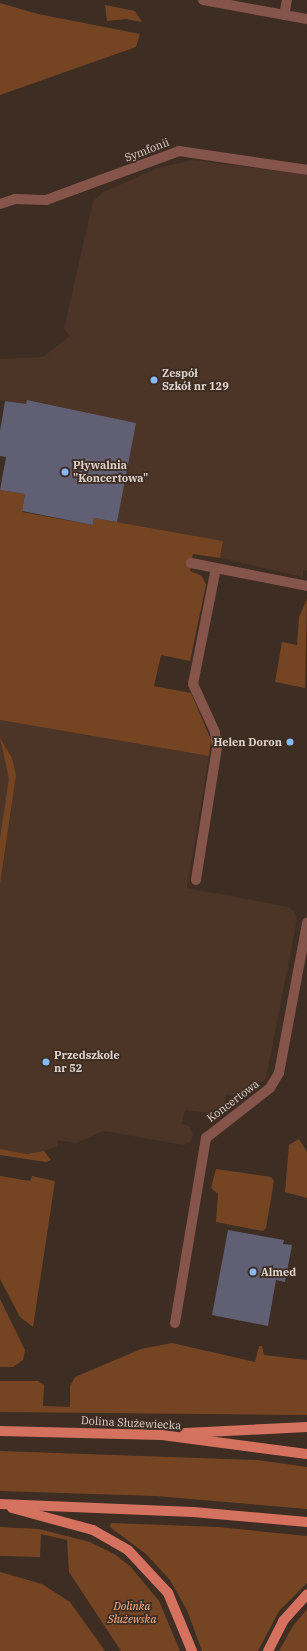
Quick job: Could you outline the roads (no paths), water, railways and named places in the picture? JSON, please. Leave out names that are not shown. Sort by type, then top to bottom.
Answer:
[{"type":"main road","points":[[162,1435],[307,1427]]},
{"type":"main road","name":"Dolina Służewiecka","points":[[0,1431],[162,1435],[307,1454]]},
{"type":"main road","points":[[0,1504],[185,1511],[307,1522]]},
{"type":"main road","points":[[0,1504],[94,1530],[128,1550],[168,1593],[192,1651]]},
{"type":"main road","points":[[268,1651],[283,1621],[307,1594]]},
{"type":"street","points":[[203,0],[307,19]]},
{"type":"street","points":[[284,15],[287,0]]},
{"type":"street","name":"Symfonii","points":[[0,204],[15,199],[46,200],[179,151],[307,170]]},
{"type":"street","points":[[191,563],[307,586]]},
{"type":"street","points":[[196,880],[217,747],[215,732],[193,684],[216,568]]},
{"type":"street","name":"Koncertowa","points":[[175,1323],[206,1138],[270,1088],[279,1073],[307,923]]},
{"type":"place","name":"Zespół Szkół nr 129","points":[[154,380]]},
{"type":"place","name":"Pływalnia \"Koncertowa\"","points":[[65,472]]},
{"type":"place","name":"Helen Doron","points":[[290,742]]},
{"type":"place","name":"Przedszkole nr 52","points":[[46,1062]]},
{"type":"place","name":"Almed","points":[[253,1272]]},
{"type":"park label","name":"Dolinka Służewska","points":[[132,1613]]}]
